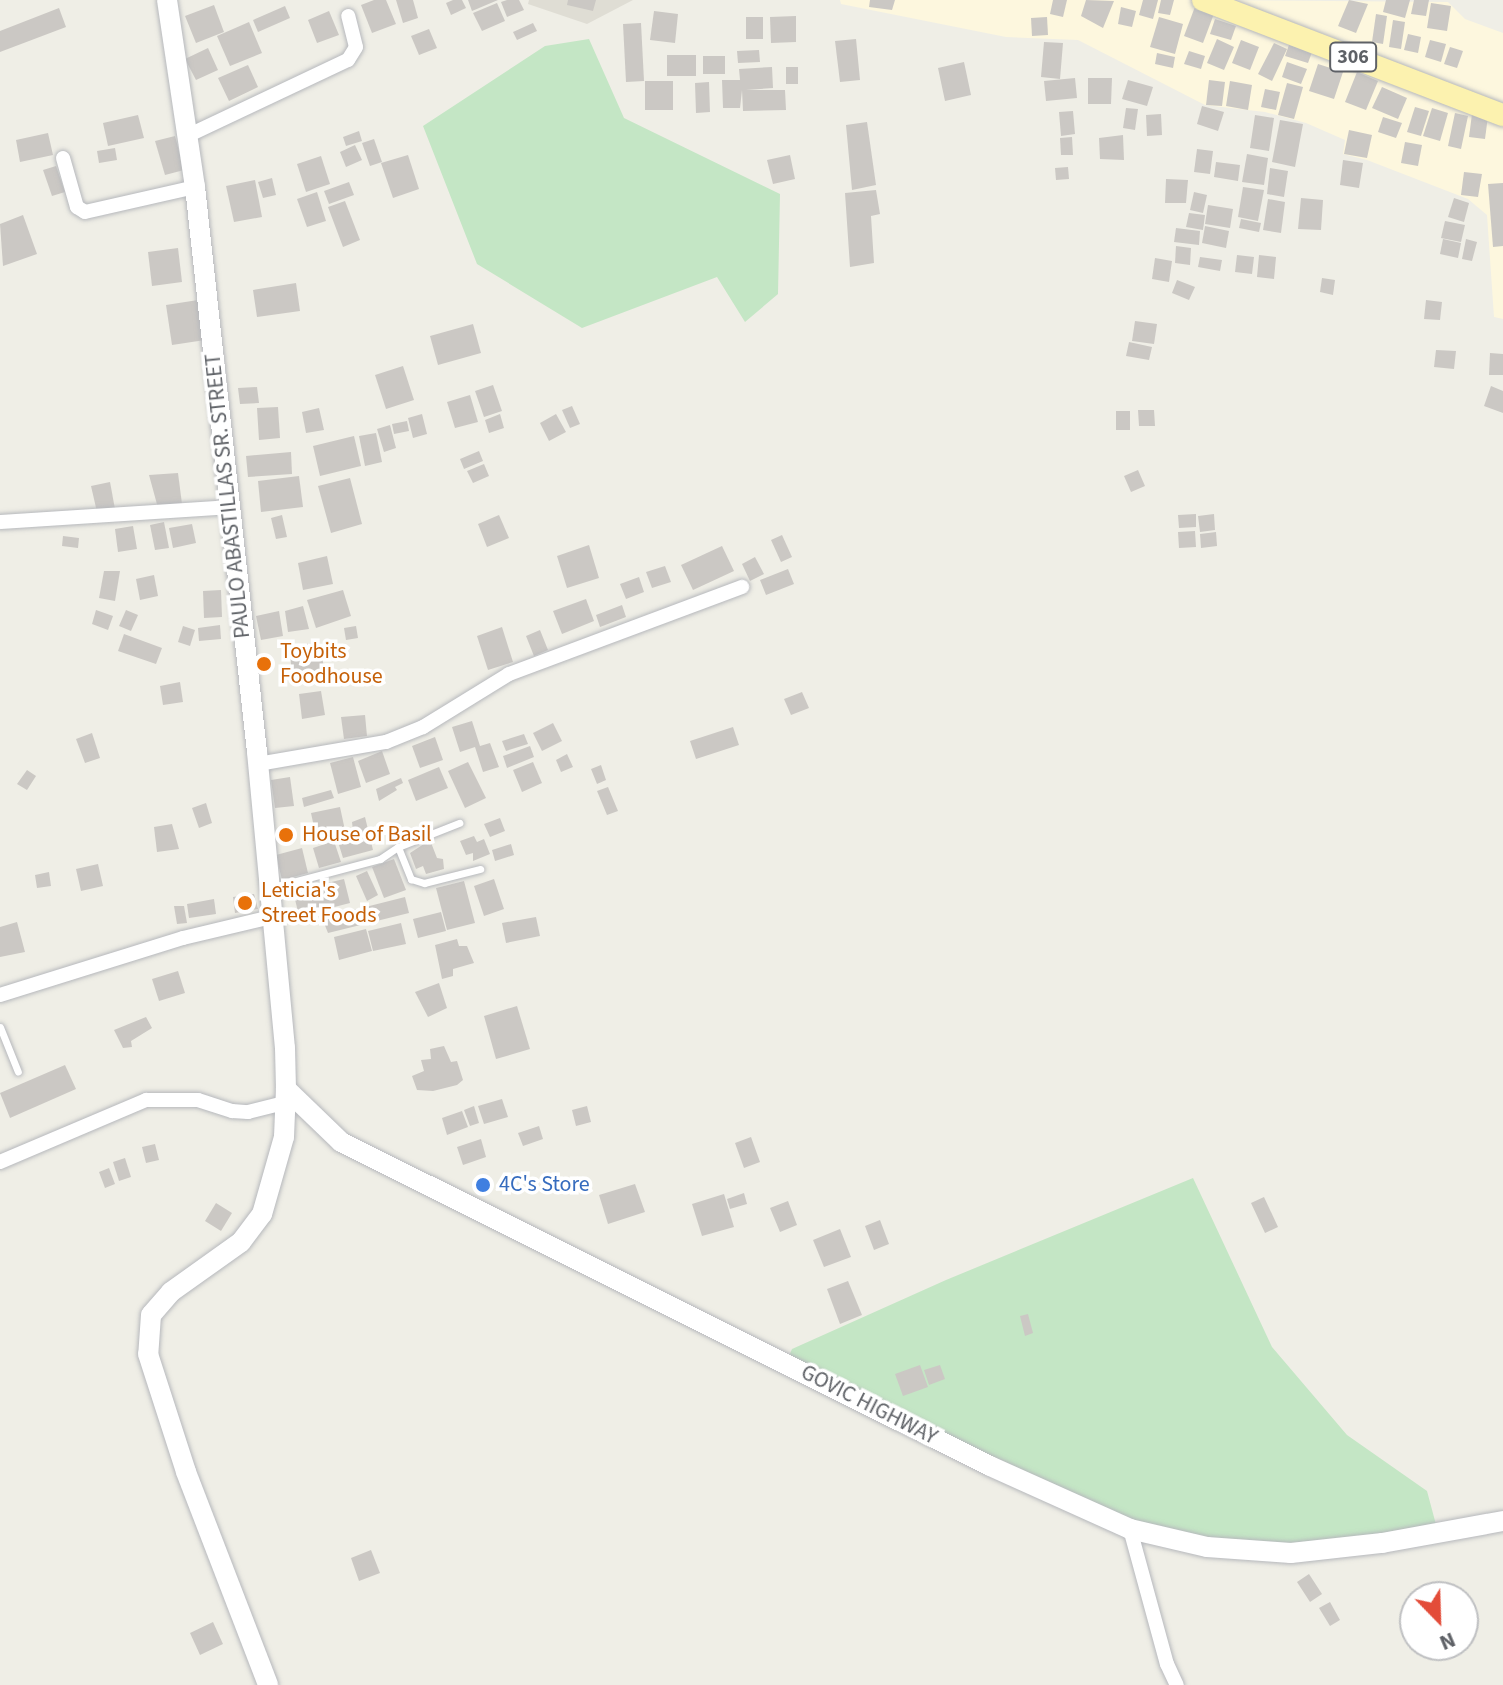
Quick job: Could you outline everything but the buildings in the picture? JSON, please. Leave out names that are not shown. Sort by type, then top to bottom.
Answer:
[{"type":"main road","name":"PAULO ABASTILLAS SR. STREET","points":[[167,0],[195,187],[258,764],[285,1048],[285,1096],[284,1137],[262,1214],[241,1242],[171,1292],[151,1315],[148,1354],[186,1472],[268,1685]]},
{"type":"main road","name":"306","points":[[1203,0],[1503,115]]},
{"type":"main road","name":"GOVIC HIGHWAY","points":[[285,1096],[341,1142],[990,1466],[1130,1529],[1207,1547],[1291,1553],[1382,1543],[1503,1521]]},
{"type":"street","points":[[187,136],[348,60],[356,47],[348,16]]},
{"type":"street","points":[[63,158],[79,211],[195,187]]},
{"type":"street","points":[[0,522],[229,507]]},
{"type":"street","points":[[258,764],[386,742],[423,727],[509,674],[742,587]]},
{"type":"street","points":[[0,995],[183,938],[271,917]]},
{"type":"street","points":[[0,1162],[146,1100],[198,1100],[232,1111],[248,1112],[285,1096]]},
{"type":"street","points":[[1130,1529],[1167,1664],[1177,1685]]},
{"type":"lane","points":[[268,888],[380,859],[398,847],[459,823]]},
{"type":"lane","points":[[398,847],[411,879],[424,883],[480,869]]},
{"type":"lane","points":[[0,1027],[18,1072]]},
{"type":"shaded area","points":[[529,0],[633,0],[587,24],[528,4]]},
{"type":"shaded area","points":[[840,0],[1201,0],[1503,115],[1503,319],[1494,317],[1487,215],[1468,199],[1367,160],[1343,154],[1345,140],[1306,123],[1265,112],[1205,105],[1078,40],[1006,37],[841,4]]},
{"type":"shaded area","points":[[1206,0],[1448,2],[1465,19],[1503,33],[1503,113]]},
{"type":"green space","points":[[589,39],[624,118],[780,194],[778,294],[745,322],[717,277],[582,328],[477,264],[423,126],[545,46]]},
{"type":"green space","points":[[1193,1178],[1272,1347],[1347,1435],[1427,1491],[1438,1532],[1337,1549],[1182,1542],[786,1363],[792,1349],[946,1280]]},
{"type":"place","name":"Toybits Foodhouse","points":[[264,664]]},
{"type":"place","name":"House of Basil","points":[[286,835]]},
{"type":"place","name":"Leticia's Street Foods","points":[[245,903]]},
{"type":"place","name":"4C's Store","points":[[483,1185]]}]
